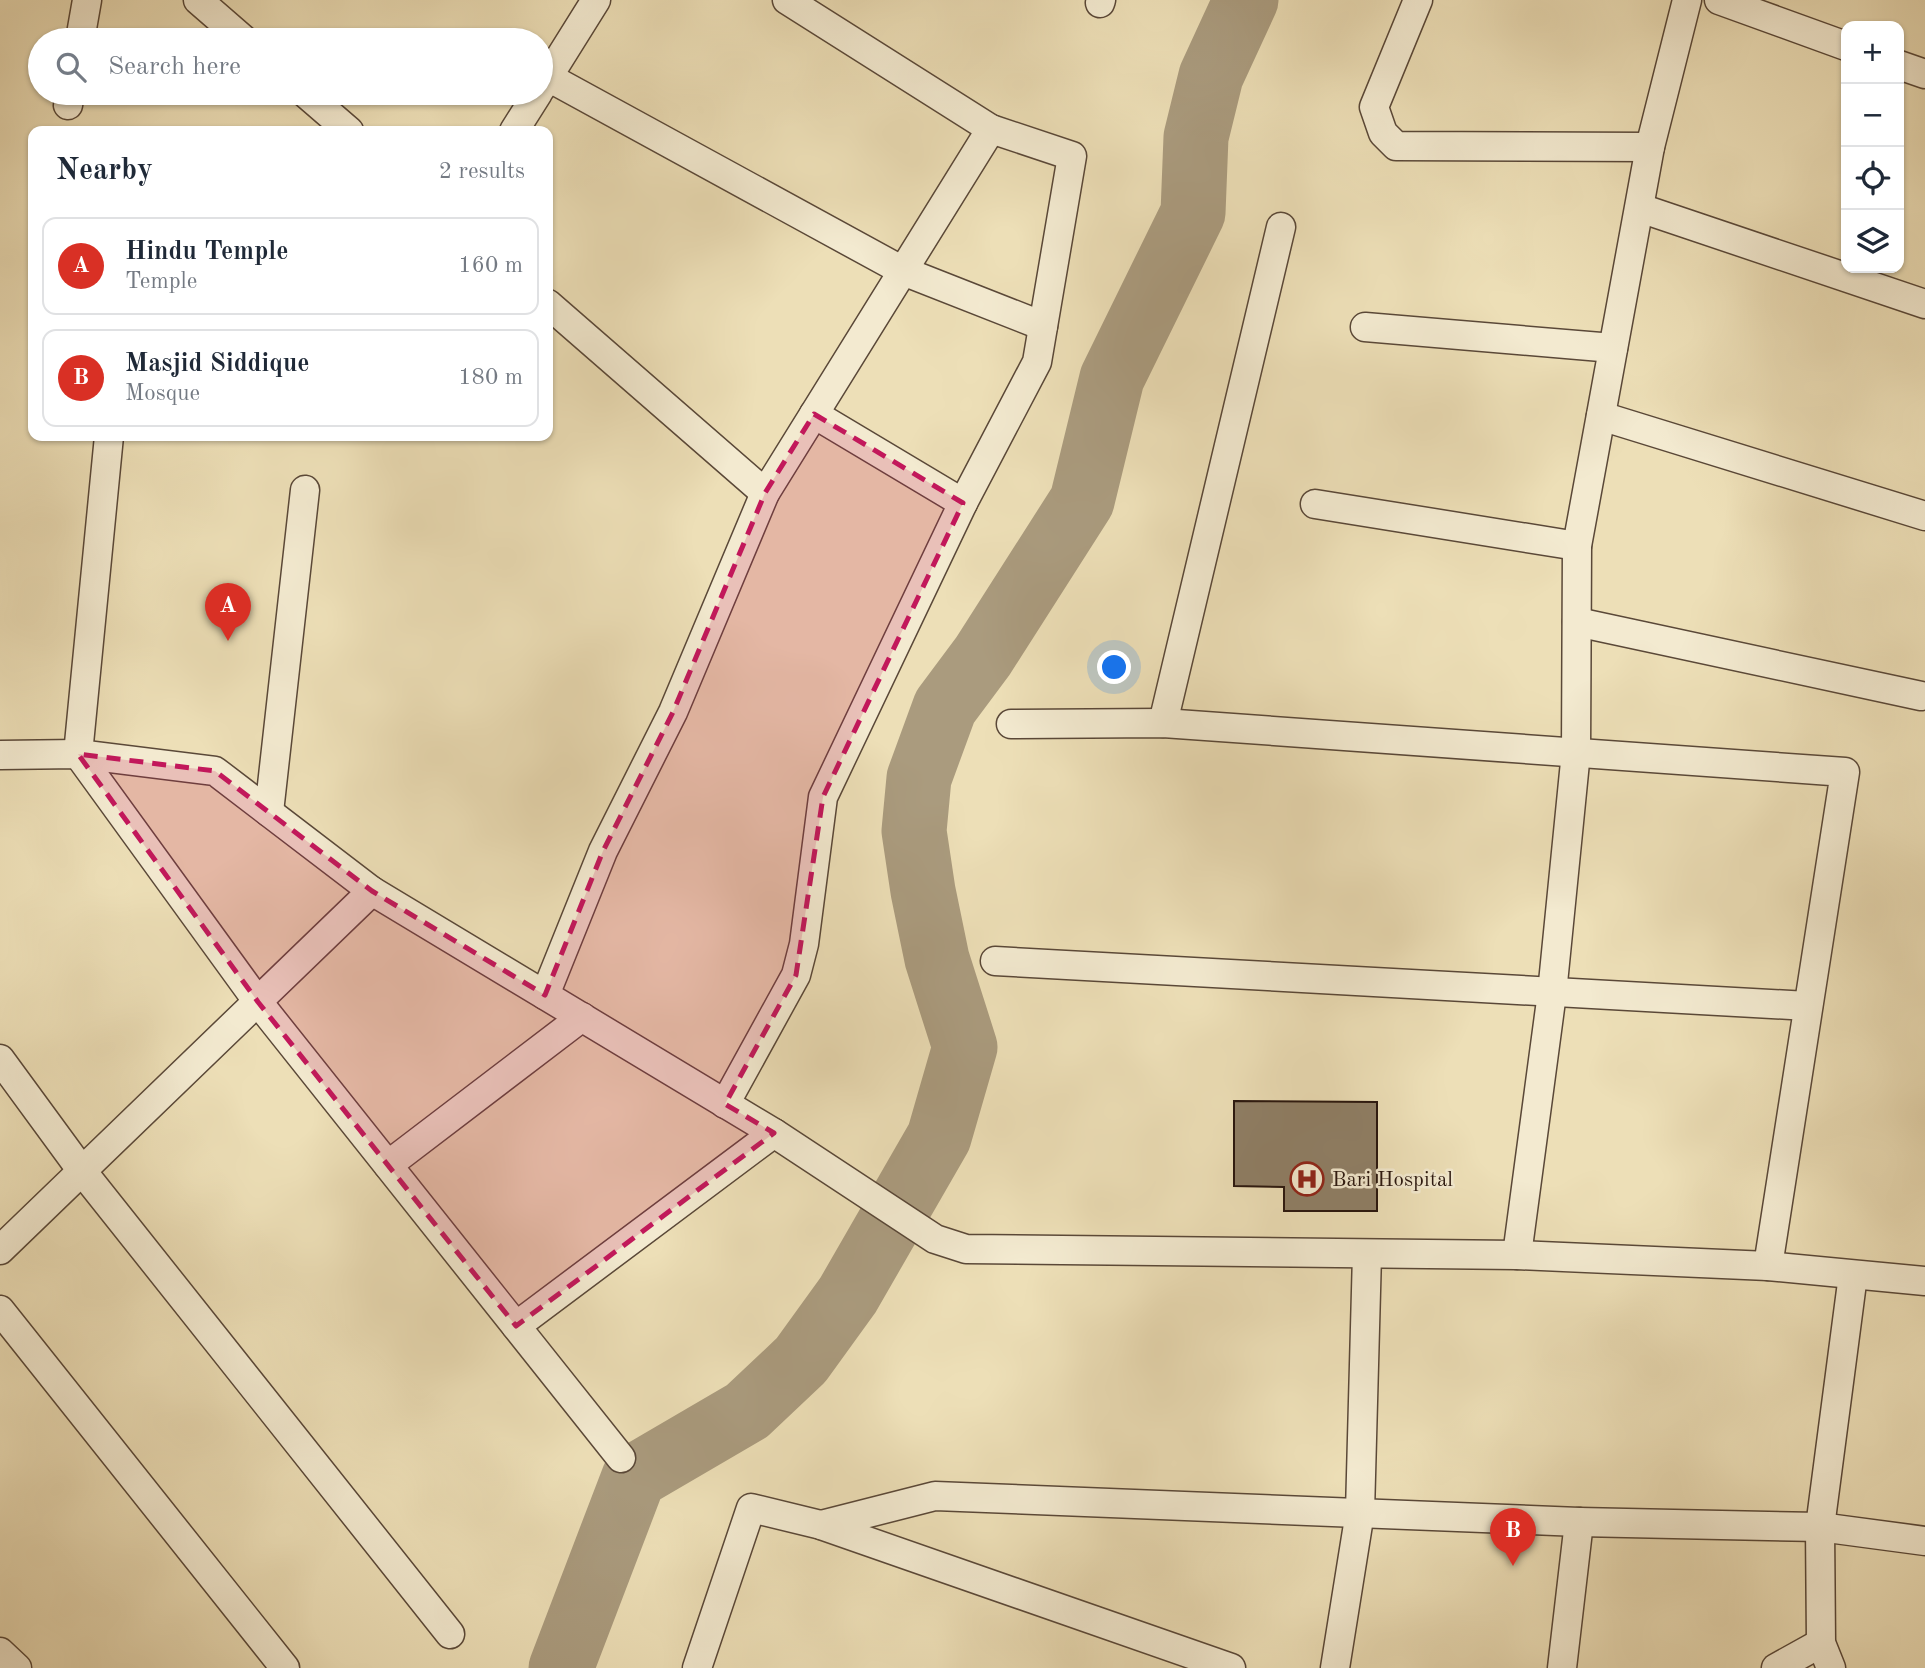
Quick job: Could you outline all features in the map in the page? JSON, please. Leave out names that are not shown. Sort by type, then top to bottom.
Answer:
[{"type":"street","points":[[82,28],[87,0]]},
{"type":"street","points":[[198,0],[230,28]]},
{"type":"street","points":[[553,68],[596,0]]},
{"type":"street","points":[[725,1104],[796,975],[804,944],[823,797],[963,503],[1037,362],[1072,156],[991,129],[787,0]]},
{"type":"street","points":[[1418,0],[1374,107],[1383,132],[1396,146],[1650,146]]},
{"type":"street","points":[[1517,1255],[1552,993],[1576,752],[1577,546],[1650,146],[1687,0]]},
{"type":"street","points":[[1719,0],[1841,44]]},
{"type":"street","points":[[1904,67],[1925,74]]},
{"type":"street","points":[[553,92],[903,271],[1043,327]]},
{"type":"street","points":[[319,105],[343,126]]},
{"type":"street","points":[[517,126],[530,105]]},
{"type":"street","points":[[545,995],[603,851],[673,712],[765,493],[991,129]]},
{"type":"street","points":[[1640,208],[1925,304]]},
{"type":"street","points":[[1163,723],[1281,227]]},
{"type":"street","points":[[553,308],[765,493]]},
{"type":"street","points":[[1365,327],[1613,348]]},
{"type":"street","points":[[814,414],[963,503]]},
{"type":"street","points":[[1601,416],[1925,516]]},
{"type":"street","points":[[108,441],[78,754],[258,1002],[621,1458]]},
{"type":"street","points":[[270,812],[305,490]]},
{"type":"street","points":[[1315,505],[1577,546]]},
{"type":"street","points":[[1577,622],[1921,696]]},
{"type":"street","points":[[1011,724],[1163,723],[1845,772],[1768,1266]]},
{"type":"street","points":[[0,755],[78,754],[215,771],[372,891],[774,1133],[935,1239],[966,1250],[1517,1255],[1768,1266],[1925,1281]]},
{"type":"street","points":[[0,1250],[372,891]]},
{"type":"street","points":[[995,961],[1808,1006]]},
{"type":"street","points":[[388,1166],[582,1017]]},
{"type":"street","points":[[0,1059],[82,1171],[450,1634]]},
{"type":"street","points":[[516,1326],[774,1133]]},
{"type":"street","points":[[1335,1668],[1360,1512],[1367,1254]]},
{"type":"street","points":[[1776,1668],[1826,1655],[1820,1527],[1853,1275]]},
{"type":"street","points":[[0,1310],[285,1668]]},
{"type":"street","points":[[821,1525],[935,1496],[1579,1522],[1820,1527],[1925,1541]]},
{"type":"street","points":[[697,1668],[751,1508],[821,1525],[1231,1668]]},
{"type":"street","points":[[1562,1668],[1579,1522]]},
{"type":"street","points":[[0,1651],[17,1668]]},
{"type":"highlighted area","points":[[814,414],[963,503],[823,797],[796,975],[725,1104],[774,1133],[516,1326],[258,1002],[78,754],[215,771],[372,891],[545,995],[603,851],[673,712],[765,493]]},
{"type":"building","points":[[1234,1101],[1377,1102],[1377,1211],[1284,1211],[1284,1187],[1234,1186]]},
{"type":"waterway","points":[[561,1668],[634,1477],[747,1411],[801,1360],[848,1295],[939,1137],[965,1047],[937,959],[923,891],[914,831],[919,778],[945,707],[983,656],[1082,501],[1112,378],[1193,213],[1196,137],[1211,76],[1246,0]]},
{"type":"place","name":"Hindu Temple","points":[[228,641]]},
{"type":"place","name":"Bari Hospital","points":[[1307,1179]]},
{"type":"place","name":"Masjid Siddique","points":[[1513,1566]]}]
